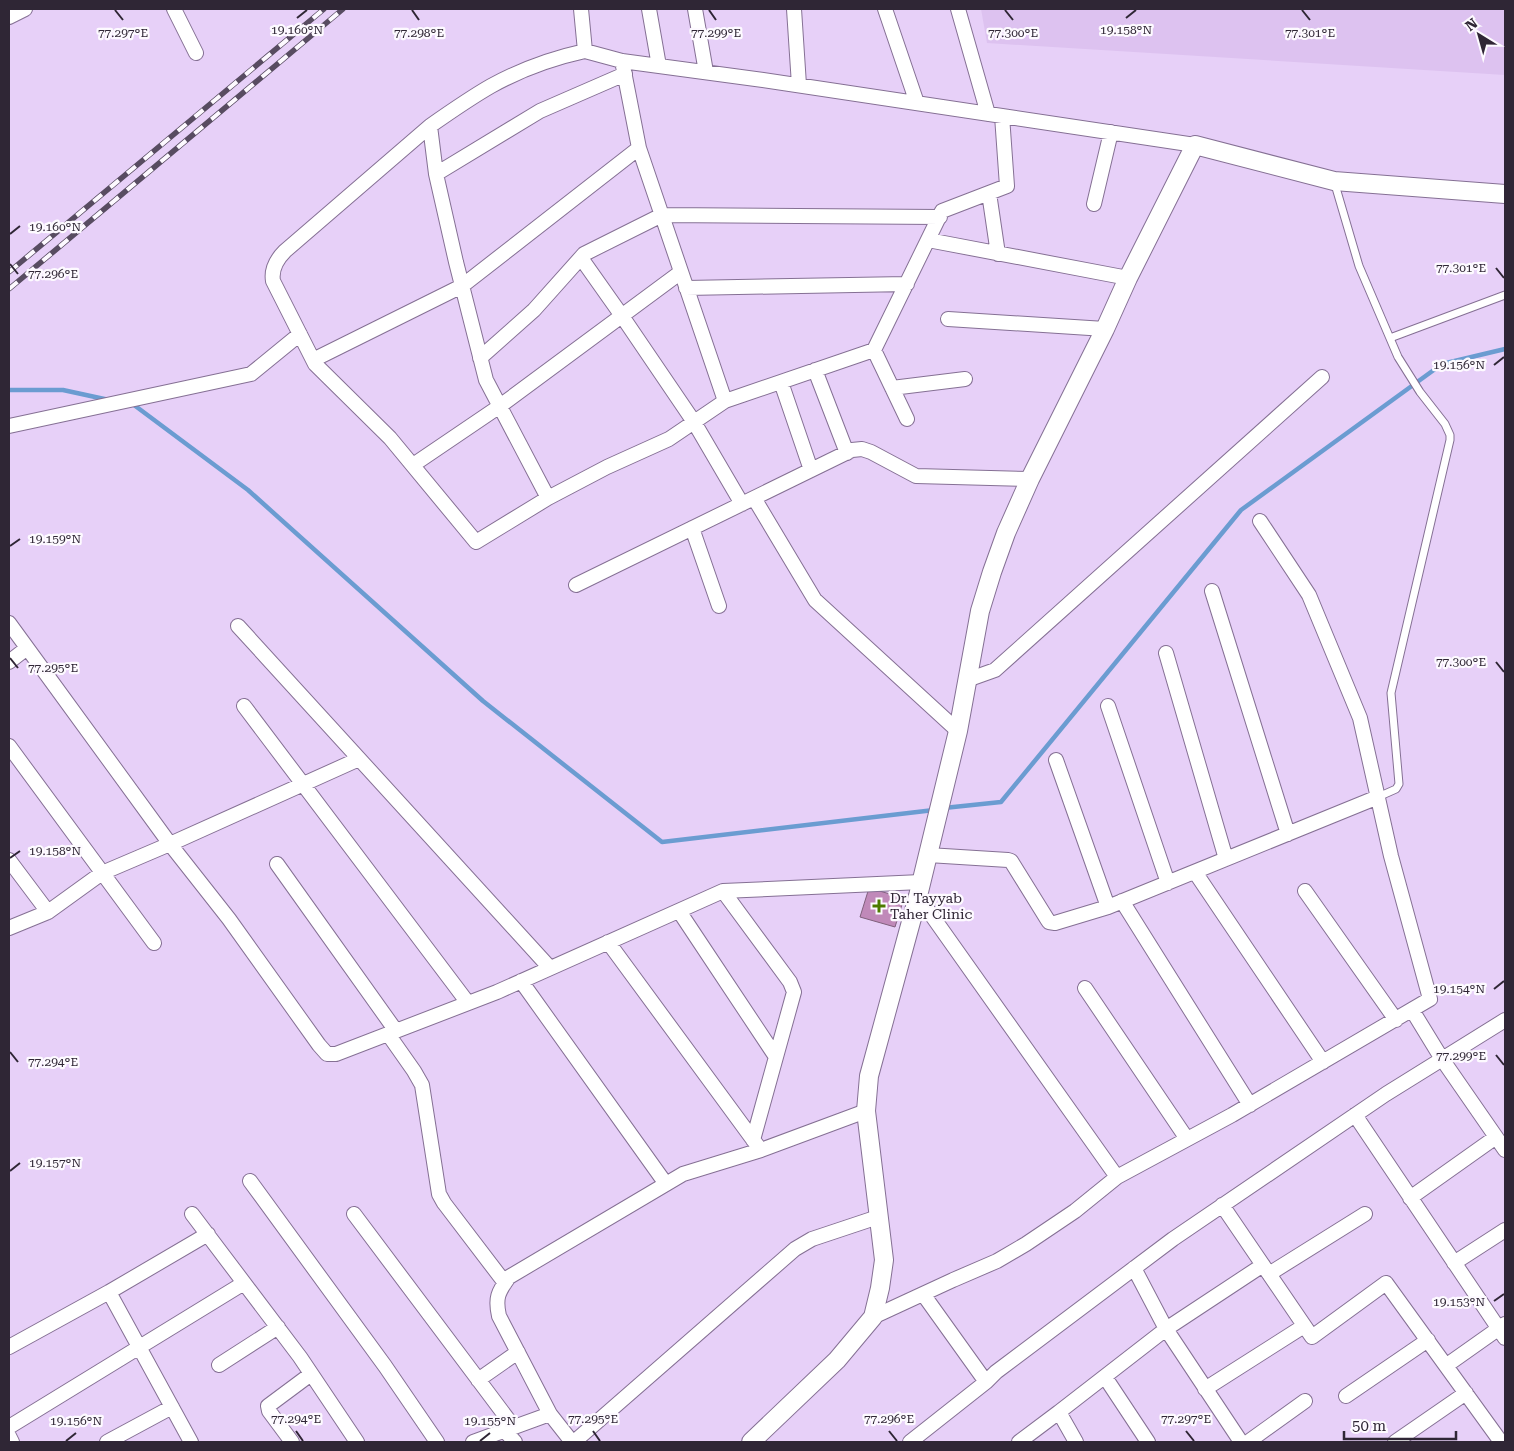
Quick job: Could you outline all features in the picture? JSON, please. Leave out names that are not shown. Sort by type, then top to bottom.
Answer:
[{"type":"street","points":[[9,17],[25,9]]},
{"type":"street","points":[[580,9],[585,51]]},
{"type":"street","points":[[648,9],[659,66]]},
{"type":"street","points":[[695,9],[706,72]]},
{"type":"street","points":[[794,9],[799,85]]},
{"type":"street","points":[[885,9],[918,103]]},
{"type":"street","points":[[958,9],[988,114]]},
{"type":"street","points":[[180,11],[196,53]]},
{"type":"street","points":[[1002,116],[1007,186],[942,211],[874,350],[725,401],[669,439],[607,467],[548,498],[476,542],[390,438],[315,364],[273,281],[272,272],[278,258],[430,126],[456,107],[492,86],[561,56],[585,51],[623,67],[659,66],[706,72],[799,85],[1195,145],[1334,180],[1505,194]]},
{"type":"street","points":[[623,67],[639,148],[725,401]]},
{"type":"street","points":[[436,174],[540,111],[623,67]]},
{"type":"street","points":[[430,126],[436,174],[486,380],[548,498]]},
{"type":"street","points":[[1094,204],[1111,132]]},
{"type":"street","points":[[873,1317],[884,1260],[866,1110],[869,1076],[928,855],[958,731],[980,611],[1006,533],[1030,479],[1195,145]]},
{"type":"street","points":[[313,360],[462,286],[639,148]]},
{"type":"street","points":[[989,193],[998,254]]},
{"type":"street","points":[[480,358],[534,310],[584,254],[662,215],[940,216]]},
{"type":"street","points":[[928,240],[1128,278]]},
{"type":"street","points":[[581,258],[815,600],[958,731]]},
{"type":"street","points":[[412,465],[500,406],[681,272]]},
{"type":"street","points":[[686,288],[906,284]]},
{"type":"street","points":[[948,319],[1105,329]]},
{"type":"street","points":[[9,426],[251,374],[300,334]]},
{"type":"street","points":[[874,350],[908,419]]},
{"type":"street","points":[[814,370],[846,453]]},
{"type":"street","points":[[967,680],[995,670],[1322,377]]},
{"type":"street","points":[[892,388],[966,379]]},
{"type":"street","points":[[781,382],[811,470]]},
{"type":"street","points":[[576,585],[852,450],[862,449],[871,452],[916,476],[1030,479]]},
{"type":"street","points":[[751,1442],[837,1360],[873,1317],[997,1262],[1075,1211],[1117,1177],[1250,1105],[1430,999],[1391,856],[1360,718],[1309,595],[1260,522]]},
{"type":"street","points":[[692,528],[719,606]]},
{"type":"street","points":[[1212,591],[1288,834]]},
{"type":"street","points":[[9,623],[170,844],[229,919],[327,1054],[336,1054],[468,1003],[723,891],[919,889]]},
{"type":"street","points":[[238,626],[550,968]]},
{"type":"street","points":[[9,662],[27,648]]},
{"type":"street","points":[[1166,653],[1226,859]]},
{"type":"street","points":[[244,706],[468,1003]]},
{"type":"street","points":[[1108,706],[1168,883]]},
{"type":"street","points":[[9,746],[154,943]]},
{"type":"street","points":[[9,928],[48,912],[102,873],[359,759]]},
{"type":"street","points":[[1056,760],[1108,907]]},
{"type":"street","points":[[928,855],[1011,861],[1047,919],[1055,924],[1108,907],[1378,797]]},
{"type":"street","points":[[9,860],[48,912]]},
{"type":"street","points":[[277,864],[392,1033],[422,1085],[439,1194],[505,1283]]},
{"type":"street","points":[[1195,872],[1323,1062]]},
{"type":"street","points":[[919,889],[1117,1177]]},
{"type":"street","points":[[723,891],[793,987],[794,992],[776,1057],[757,1145]]},
{"type":"street","points":[[1305,891],[1396,1020]]},
{"type":"street","points":[[1122,901],[1250,1105]]},
{"type":"street","points":[[679,911],[776,1057]]},
{"type":"street","points":[[608,942],[757,1145]]},
{"type":"street","points":[[521,981],[666,1184]]},
{"type":"street","points":[[1085,988],[1188,1139]]},
{"type":"street","points":[[1412,1010],[1442,1059],[1505,1150]]},
{"type":"street","points":[[910,1442],[996,1372],[1173,1238],[1386,1094],[1442,1059],[1503,1025]]},
{"type":"street","points":[[866,1110],[757,1145],[683,1174],[509,1277],[500,1289],[496,1302],[499,1316],[550,1414],[573,1442],[795,1249],[812,1239],[878,1217]]},
{"type":"street","points":[[1355,1115],[1454,1263],[1503,1330],[1447,1365]]},
{"type":"street","points":[[1410,1198],[1496,1137]]},
{"type":"street","points":[[250,1181],[385,1366],[437,1442]]},
{"type":"street","points":[[1222,1205],[1312,1337],[1386,1283],[1501,1442]]},
{"type":"street","points":[[192,1214],[278,1328],[357,1442]]},
{"type":"street","points":[[354,1214],[478,1380],[509,1428],[515,1442]]},
{"type":"street","points":[[1019,1442],[1166,1329],[1365,1214]]},
{"type":"street","points":[[1454,1263],[1505,1230]]},
{"type":"street","points":[[9,1347],[109,1292],[208,1234]]},
{"type":"street","points":[[1134,1268],[1166,1329],[1241,1442]]},
{"type":"street","points":[[9,1427],[244,1283]]},
{"type":"street","points":[[109,1292],[191,1442]]},
{"type":"street","points":[[923,1294],[986,1382]]},
{"type":"street","points":[[1205,1389],[1304,1326]]},
{"type":"street","points":[[219,1365],[278,1328]]},
{"type":"street","points":[[1346,1396],[1428,1340]]},
{"type":"street","points":[[478,1380],[518,1352]]},
{"type":"street","points":[[292,1442],[269,1411],[268,1406],[311,1374]]},
{"type":"street","points":[[1105,1377],[1148,1442]]},
{"type":"street","points":[[1395,1442],[1466,1393]]},
{"type":"street","points":[[1248,1442],[1306,1400]]},
{"type":"street","points":[[107,1442],[172,1407]]},
{"type":"street","points":[[1059,1412],[1076,1442]]},
{"type":"street","points":[[473,1442],[550,1414]]},
{"type":"street","points":[[9,1436],[12,1442]]},
{"type":"lane","points":[[1334,180],[1359,266],[1398,357],[1420,392],[1445,424],[1450,435],[1391,693],[1399,784],[1396,789],[1378,797]]},
{"type":"lane","points":[[1390,338],[1505,295]]},
{"type":"shaded area","points":[[981,9],[1505,9],[1505,75],[987,43]]},
{"type":"building","points":[[869,888],[904,898],[895,927],[860,917]]},
{"type":"waterway","points":[[944,808],[1001,802],[1241,510],[1442,364],[1505,349]]},
{"type":"waterway","points":[[9,390],[63,390],[109,400]]},
{"type":"waterway","points":[[131,404],[248,490],[483,701],[662,842],[934,810]]},
{"type":"railway","points":[[9,272],[324,9]]},
{"type":"railway","points":[[9,289],[343,9]]},
{"type":"place","name":"Dr. Tayyab Taher Clinic","points":[[879,906]]}]
